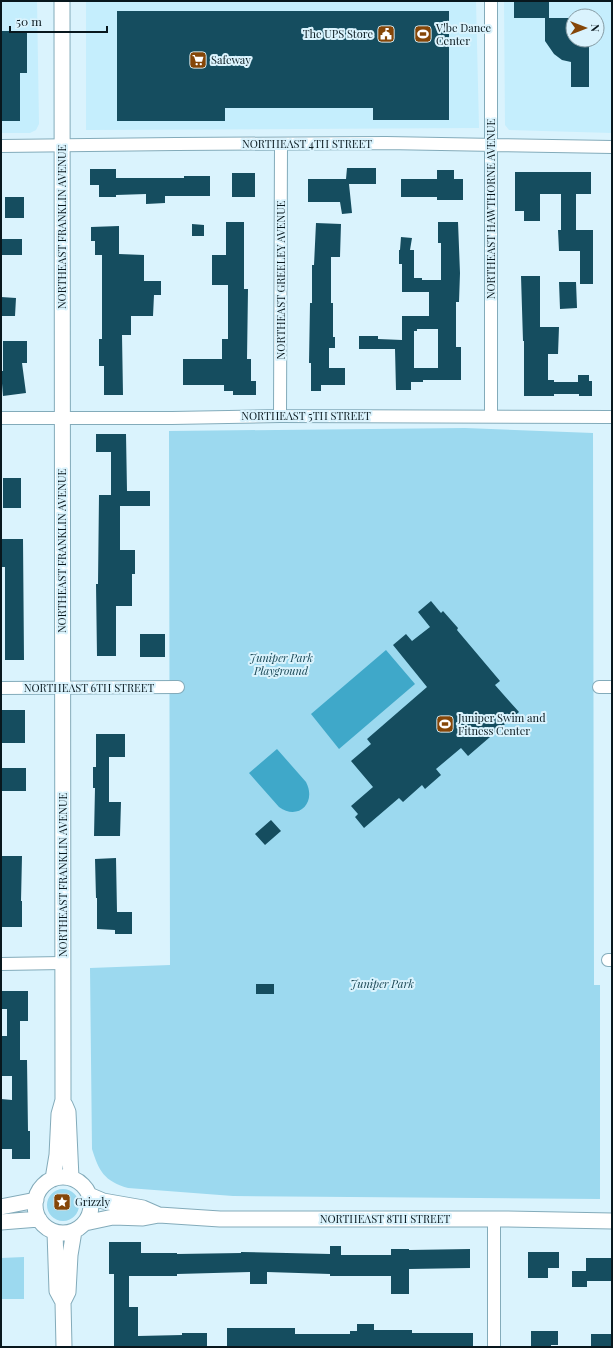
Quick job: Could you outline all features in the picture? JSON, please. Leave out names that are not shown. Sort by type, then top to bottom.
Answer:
[{"type":"street","name":"NORTHEAST FRANKLIN AVENUE","points":[[62,1],[62,688],[64,1100],[68,1112],[71,1178]]},
{"type":"street","name":"NORTHEAST HAWTHORNE AVENUE","points":[[491,1],[491,416]]},
{"type":"street","name":"NORTHEAST 4TH STREET","points":[[1,146],[176,144],[491,144],[612,147]]},
{"type":"street","name":"NORTHEAST GREELEY AVENUE","points":[[280,416],[281,144]]},
{"type":"street","name":"NORTHEAST 5TH STREET","points":[[1,418],[172,418],[280,416],[612,417]]},
{"type":"street","name":"NORTHEAST 6TH STREET","points":[[1,688],[178,687]]},
{"type":"street","points":[[599,687],[612,687]]},
{"type":"street","points":[[1,964],[63,963]]},
{"type":"street","name":"NORTHEAST FRANKLIN AVENUE","points":[[53,1179],[57,1155],[59,1114],[64,1100]]},
{"type":"street","points":[[63,1302],[68,1292],[70,1255],[79,1227],[91,1210],[90,1195],[79,1182],[71,1178],[62,1177],[53,1179],[45,1184],[39,1191],[36,1200],[36,1209],[43,1224],[55,1232],[64,1233],[79,1227]]},
{"type":"street","name":"NORTHEAST 8TH STREET","points":[[90,1195],[103,1201],[144,1208],[159,1215]]},
{"type":"street","points":[[1,1207],[36,1200]]},
{"type":"street","name":"NORTHEAST 8TH STREET","points":[[79,1227],[113,1217],[143,1218],[159,1215],[220,1219],[494,1219],[612,1221]]},
{"type":"street","points":[[1,1222],[39,1218]]},
{"type":"street","points":[[494,1219],[494,1347]]},
{"type":"street","points":[[55,1232],[57,1291],[63,1302],[64,1347]]},
{"type":"shaded area","points":[[1,1],[37,1],[39,124],[36,130],[30,133],[1,133]]},
{"type":"shaded area","points":[[86,1],[476,1],[479,128],[86,130]]},
{"type":"shaded area","points":[[504,1],[612,1],[612,133],[509,130],[505,125]]},
{"type":"shaded area","points":[[386,650],[415,684],[339,749],[311,714]]},
{"type":"shaded area","points":[[277,749],[306,782],[309,790],[307,803],[304,808],[299,811],[286,811],[279,807],[249,773]]},
{"type":"green space","name":"Juniper Park","points":[[465,428],[593,433],[594,985],[600,985],[600,1199],[233,1196],[128,1188],[113,1182],[100,1169],[92,1149],[90,968],[170,965],[169,431]]},
{"type":"green space","points":[[60,1189],[66,1189],[76,1196],[79,1205],[78,1211],[72,1218],[66,1221],[60,1221],[50,1214],[47,1208],[47,1202],[54,1192]]},
{"type":"green space","points":[[24,1257],[24,1299],[1,1299],[1,1258]]},
{"type":"building","points":[[514,1],[549,1],[549,18],[565,18],[565,48],[589,48],[589,87],[571,87],[571,62],[562,60],[554,54],[545,41],[545,18],[514,18]]},
{"type":"building","points":[[117,11],[449,11],[449,120],[373,120],[373,108],[225,108],[225,121],[117,121]]},
{"type":"building","points":[[1,31],[27,31],[27,73],[20,73],[20,121],[2,121]]},
{"type":"building","points":[[347,168],[376,168],[376,184],[349,184],[352,213],[342,214],[340,202],[308,202],[308,179],[346,179]]},
{"type":"building","points":[[90,169],[116,169],[116,178],[184,178],[184,176],[210,176],[210,196],[165,196],[165,203],[146,204],[146,194],[99,197],[99,185],[90,185]]},
{"type":"building","points":[[437,170],[454,170],[454,179],[463,179],[463,200],[437,200],[437,197],[401,197],[401,179],[437,179]]},
{"type":"building","points":[[515,172],[591,172],[591,194],[576,194],[576,230],[593,230],[593,284],[580,284],[580,251],[559,251],[558,230],[561,230],[561,194],[540,194],[540,221],[524,221],[524,211],[515,211]]},
{"type":"building","points":[[232,173],[255,173],[255,197],[232,197]]},
{"type":"building","points":[[5,197],[24,197],[24,218],[5,218]]},
{"type":"building","points":[[226,222],[244,222],[244,289],[248,289],[247,359],[251,359],[251,381],[256,381],[256,395],[233,395],[233,391],[224,391],[224,385],[183,385],[183,359],[222,359],[222,339],[228,339],[228,285],[212,285],[212,255],[226,255]]},
{"type":"building","points":[[438,222],[458,222],[460,273],[459,302],[456,302],[456,347],[461,347],[461,380],[423,380],[423,382],[411,382],[411,390],[396,390],[395,349],[359,349],[359,336],[378,336],[378,339],[402,340],[402,316],[429,316],[429,292],[402,292],[402,264],[399,264],[399,250],[401,237],[412,238],[410,250],[414,250],[414,278],[422,278],[422,280],[441,280],[441,243],[438,243]],"holes":[[[417,329],[438,329],[438,368],[414,368],[414,331],[417,331]]]},
{"type":"building","points":[[316,223],[341,224],[340,257],[331,257],[331,303],[333,303],[333,337],[335,337],[335,348],[329,348],[329,368],[345,368],[345,385],[321,385],[321,391],[311,391],[311,363],[309,363],[310,303],[312,303],[312,265],[314,265]]},
{"type":"building","points":[[192,224],[204,225],[204,236],[192,236]]},
{"type":"building","points":[[119,226],[119,254],[144,255],[144,281],[161,281],[161,295],[154,295],[153,316],[131,316],[131,335],[122,335],[123,395],[104,395],[104,366],[99,366],[99,339],[102,339],[102,255],[95,255],[95,241],[91,241],[91,227]]},
{"type":"building","points":[[1,239],[22,239],[22,255],[1,255]]},
{"type":"building","points":[[521,276],[540,276],[540,327],[559,327],[558,354],[548,354],[548,380],[554,380],[554,382],[578,382],[578,375],[589,375],[589,381],[592,381],[592,396],[579,396],[579,394],[554,394],[554,396],[524,396],[524,341]]},
{"type":"building","points":[[559,282],[576,282],[577,308],[560,309]]},
{"type":"building","points":[[1,297],[16,298],[15,316],[1,316]]},
{"type":"building","points":[[3,341],[27,341],[27,363],[22,363],[26,393],[3,396],[1,371],[3,371]]},
{"type":"building","points":[[96,434],[126,434],[127,491],[150,491],[150,506],[120,506],[120,550],[135,550],[135,574],[132,574],[132,606],[116,606],[116,656],[97,656],[96,584],[98,584],[99,495],[111,495],[111,452],[96,452]]},
{"type":"building","points":[[3,478],[21,478],[21,508],[3,508]]},
{"type":"building","points":[[2,539],[23,539],[24,660],[5,660],[5,567],[2,567]]},
{"type":"building","name":"Juniper Swim and Fitness Center","points":[[431,601],[441,613],[443,611],[458,628],[457,630],[500,681],[495,685],[519,712],[468,756],[461,748],[436,769],[441,775],[425,789],[422,785],[403,802],[399,798],[364,828],[355,817],[358,814],[351,806],[373,787],[351,761],[371,744],[367,739],[427,687],[393,645],[406,634],[412,641],[430,627],[418,612]]},
{"type":"building","points":[[140,634],[165,634],[165,657],[140,657]]},
{"type":"building","points":[[1,710],[25,710],[25,743],[1,743]]},
{"type":"building","points":[[96,734],[125,734],[125,757],[109,757],[109,802],[121,802],[120,836],[94,836],[95,788],[93,788],[93,767],[96,767]]},
{"type":"building","points":[[1,768],[26,768],[26,791],[1,791]]},
{"type":"building","points":[[271,820],[281,831],[265,845],[255,834]]},
{"type":"building","points":[[1,856],[22,856],[22,927],[1,927]]},
{"type":"building","points":[[116,858],[117,912],[132,912],[132,934],[115,934],[115,930],[97,929],[95,859]]},
{"type":"building","points":[[256,984],[274,984],[274,994],[256,994]]},
{"type":"building","points":[[1,991],[28,991],[28,1021],[20,1021],[20,1060],[27,1060],[30,1159],[12,1159],[12,1149],[1,1149],[1,1099],[12,1100],[12,1076],[2,1076],[2,1036],[7,1036],[7,1009],[1,1009]]},
{"type":"building","points":[[109,1242],[141,1242],[141,1253],[177,1254],[241,1252],[330,1254],[330,1246],[341,1246],[341,1255],[391,1255],[391,1249],[470,1249],[470,1268],[409,1269],[409,1294],[391,1294],[391,1276],[330,1276],[330,1274],[267,1272],[267,1284],[250,1284],[250,1272],[177,1274],[177,1276],[129,1276],[129,1307],[138,1307],[138,1336],[207,1333],[207,1347],[114,1347],[114,1274],[109,1274]]},
{"type":"building","points":[[528,1252],[559,1252],[559,1268],[548,1268],[548,1278],[528,1278]]},
{"type":"building","points":[[586,1258],[612,1258],[612,1281],[587,1281],[587,1287],[572,1287],[572,1271],[586,1271]]},
{"type":"building","points":[[357,1324],[374,1324],[374,1330],[412,1330],[412,1333],[473,1333],[473,1347],[227,1347],[227,1328],[295,1328],[295,1334],[350,1334],[350,1331],[357,1331]]},
{"type":"building","points":[[531,1331],[558,1331],[558,1345],[551,1345],[551,1347],[531,1347]]},
{"type":"building","points":[[591,1334],[612,1334],[612,1347],[591,1347]]},
{"type":"place","name":"The UPS Store","points":[[386,34]]},
{"type":"place","name":"V!be Dance Center","points":[[423,34]]},
{"type":"place","name":"Safeway","points":[[198,60]]},
{"type":"place","name":"Juniper Swim and Fitness Center","points":[[445,724]]},
{"type":"place","name":"Grizzly","points":[[62,1202]]},
{"type":"park label","name":"Juniper Park Playground","points":[[281,664]]}]
